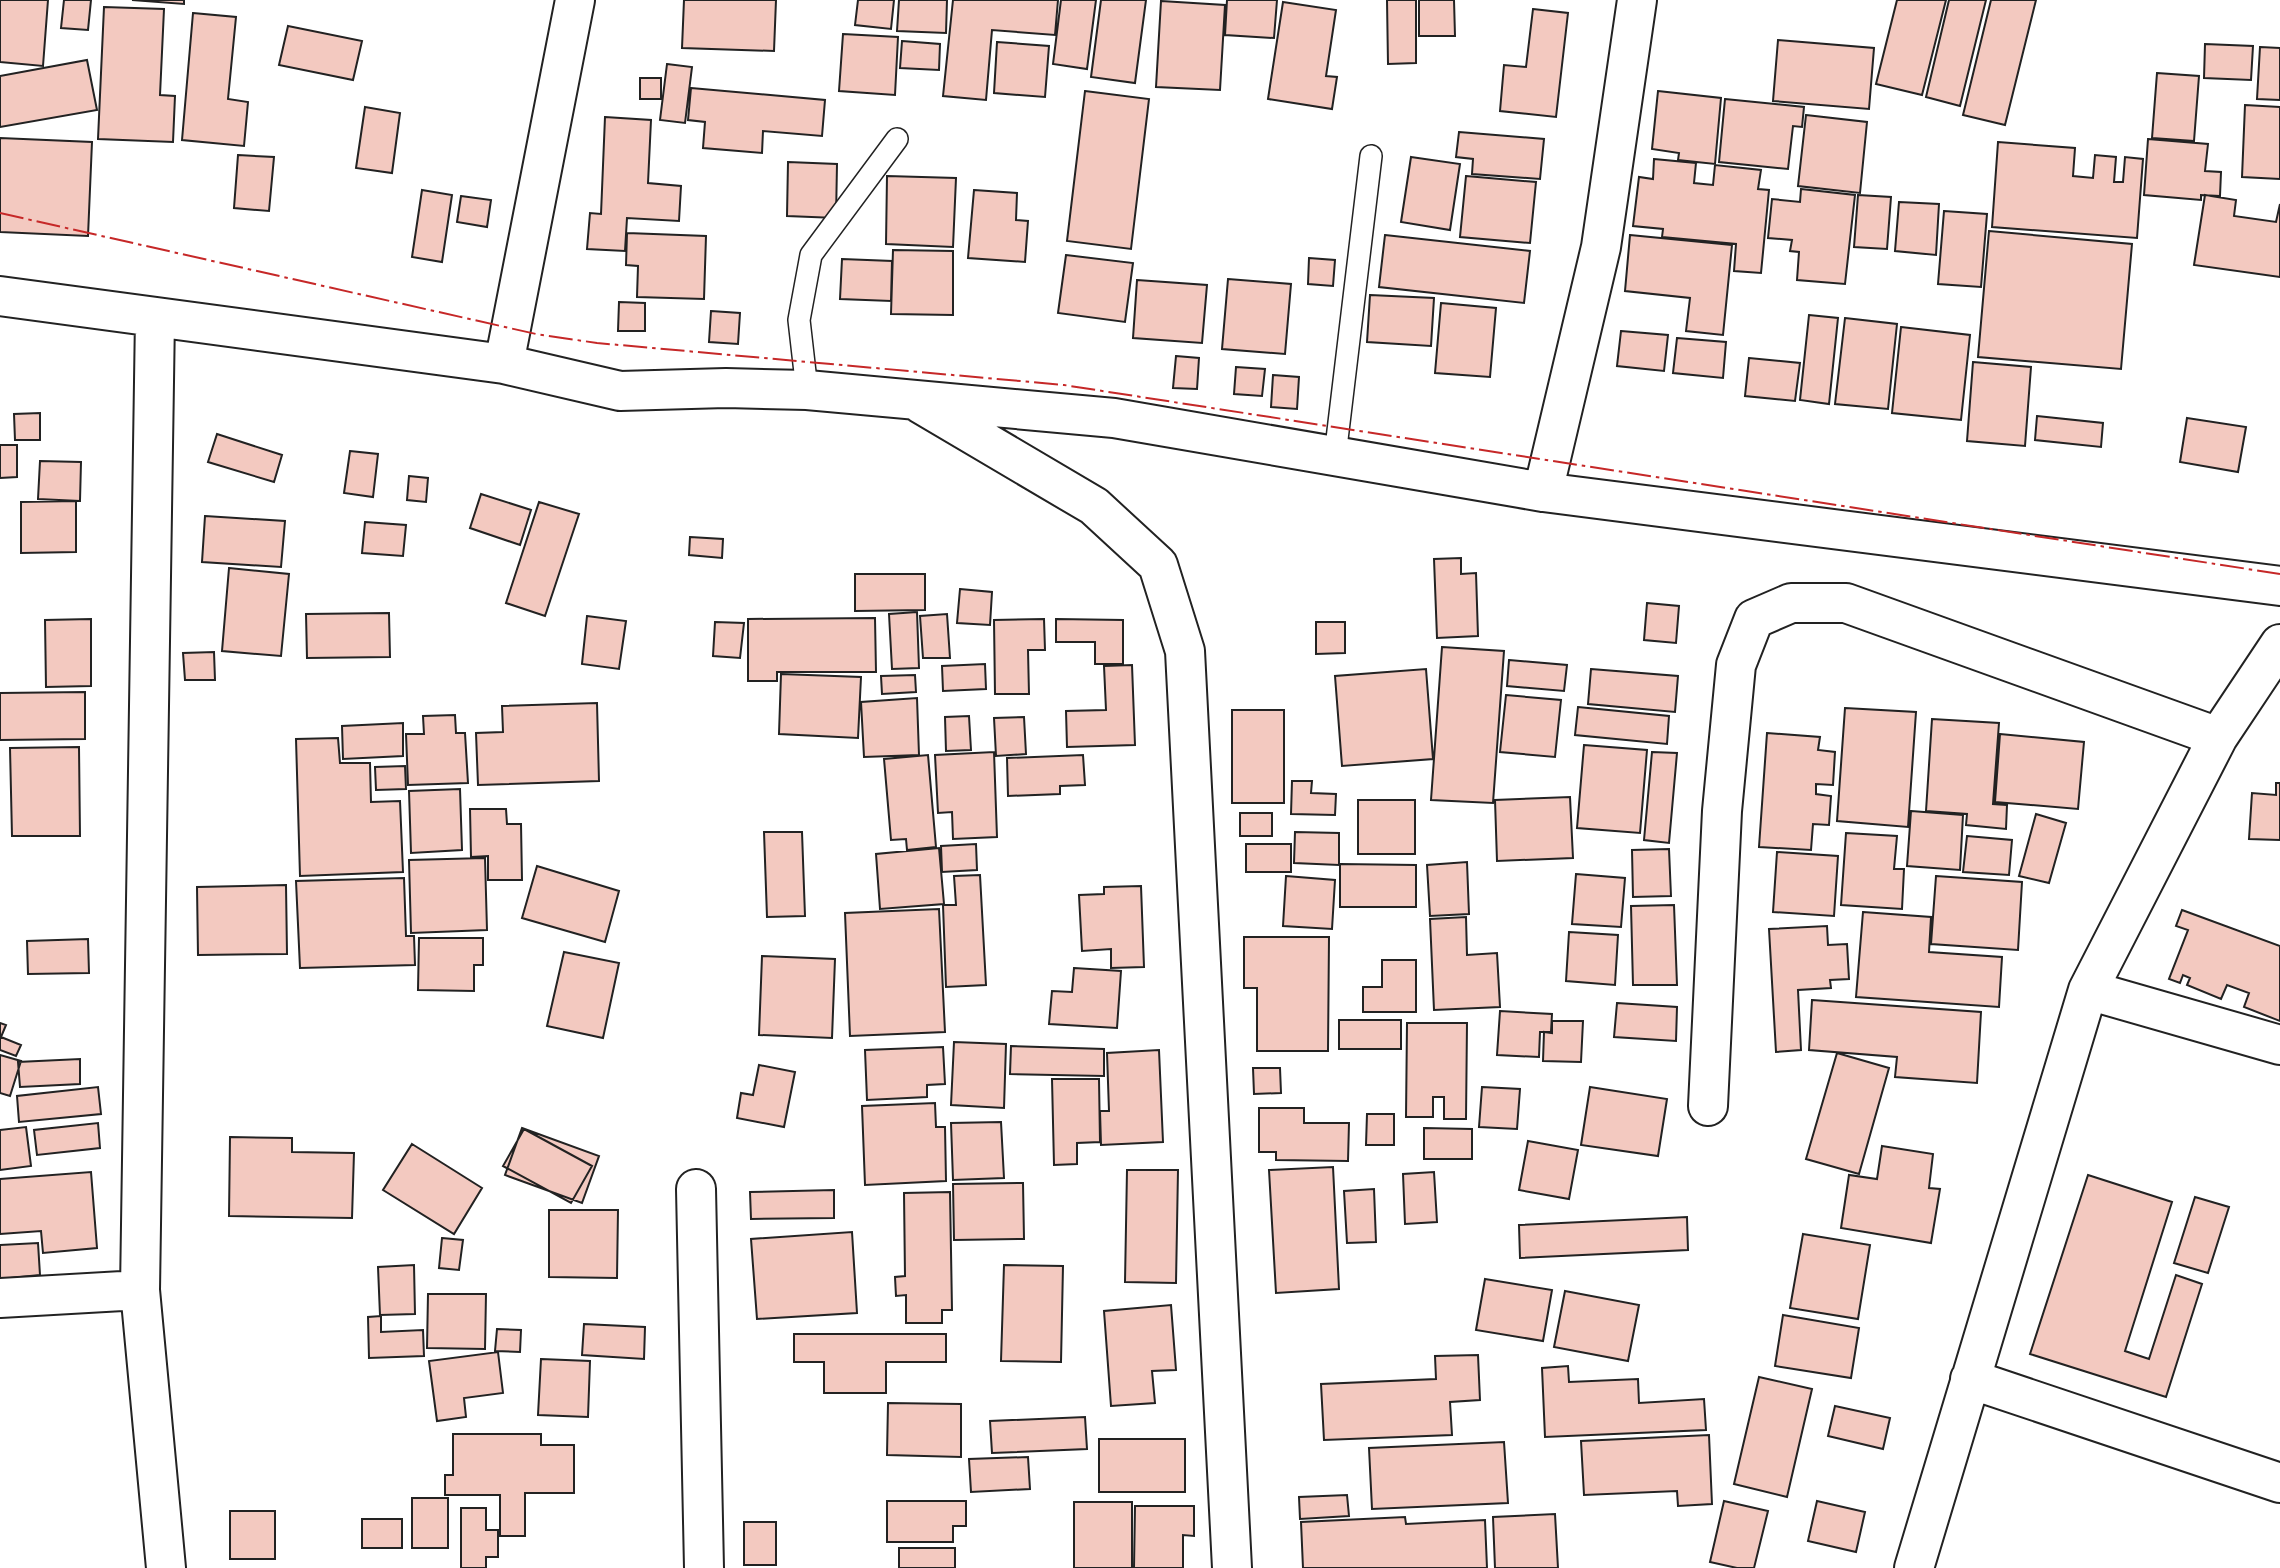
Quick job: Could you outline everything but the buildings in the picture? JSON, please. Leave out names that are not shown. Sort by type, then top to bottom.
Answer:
[{"type":"street","points":[[504,364],[575,0]]},
{"type":"street","points":[[1543,492],[1601,247],[1637,0]]},
{"type":"street","points":[[0,296],[504,364],[620,391],[726,388],[807,390],[1114,418],[1543,492],[2280,586]]},
{"type":"street","points":[[155,317],[140,1290],[166,1568]]},
{"type":"street","points":[[911,398],[1094,506],[1158,565],[1185,651],[1232,1568]]},
{"type":"street","points":[[1708,1106],[1722,810],[1736,665],[1754,619],[1791,604],[1846,603],[2218,737]]},
{"type":"street","points":[[1914,1568],[2088,990],[2218,737],[2280,644]]},
{"type":"street","points":[[2088,990],[2280,1045]]},
{"type":"street","points":[[696,1189],[704,1568]]},
{"type":"street","points":[[0,1298],[140,1290]]},
{"type":"street","points":[[1970,1379],[2280,1483]]},
{"type":"lane","points":[[807,390],[799,320],[811,255],[897,139]]},
{"type":"lane","points":[[1335,456],[1371,156]]},
{"type":"power","points":[[0,213],[536,334],[597,343],[1064,385],[2280,574]]}]
